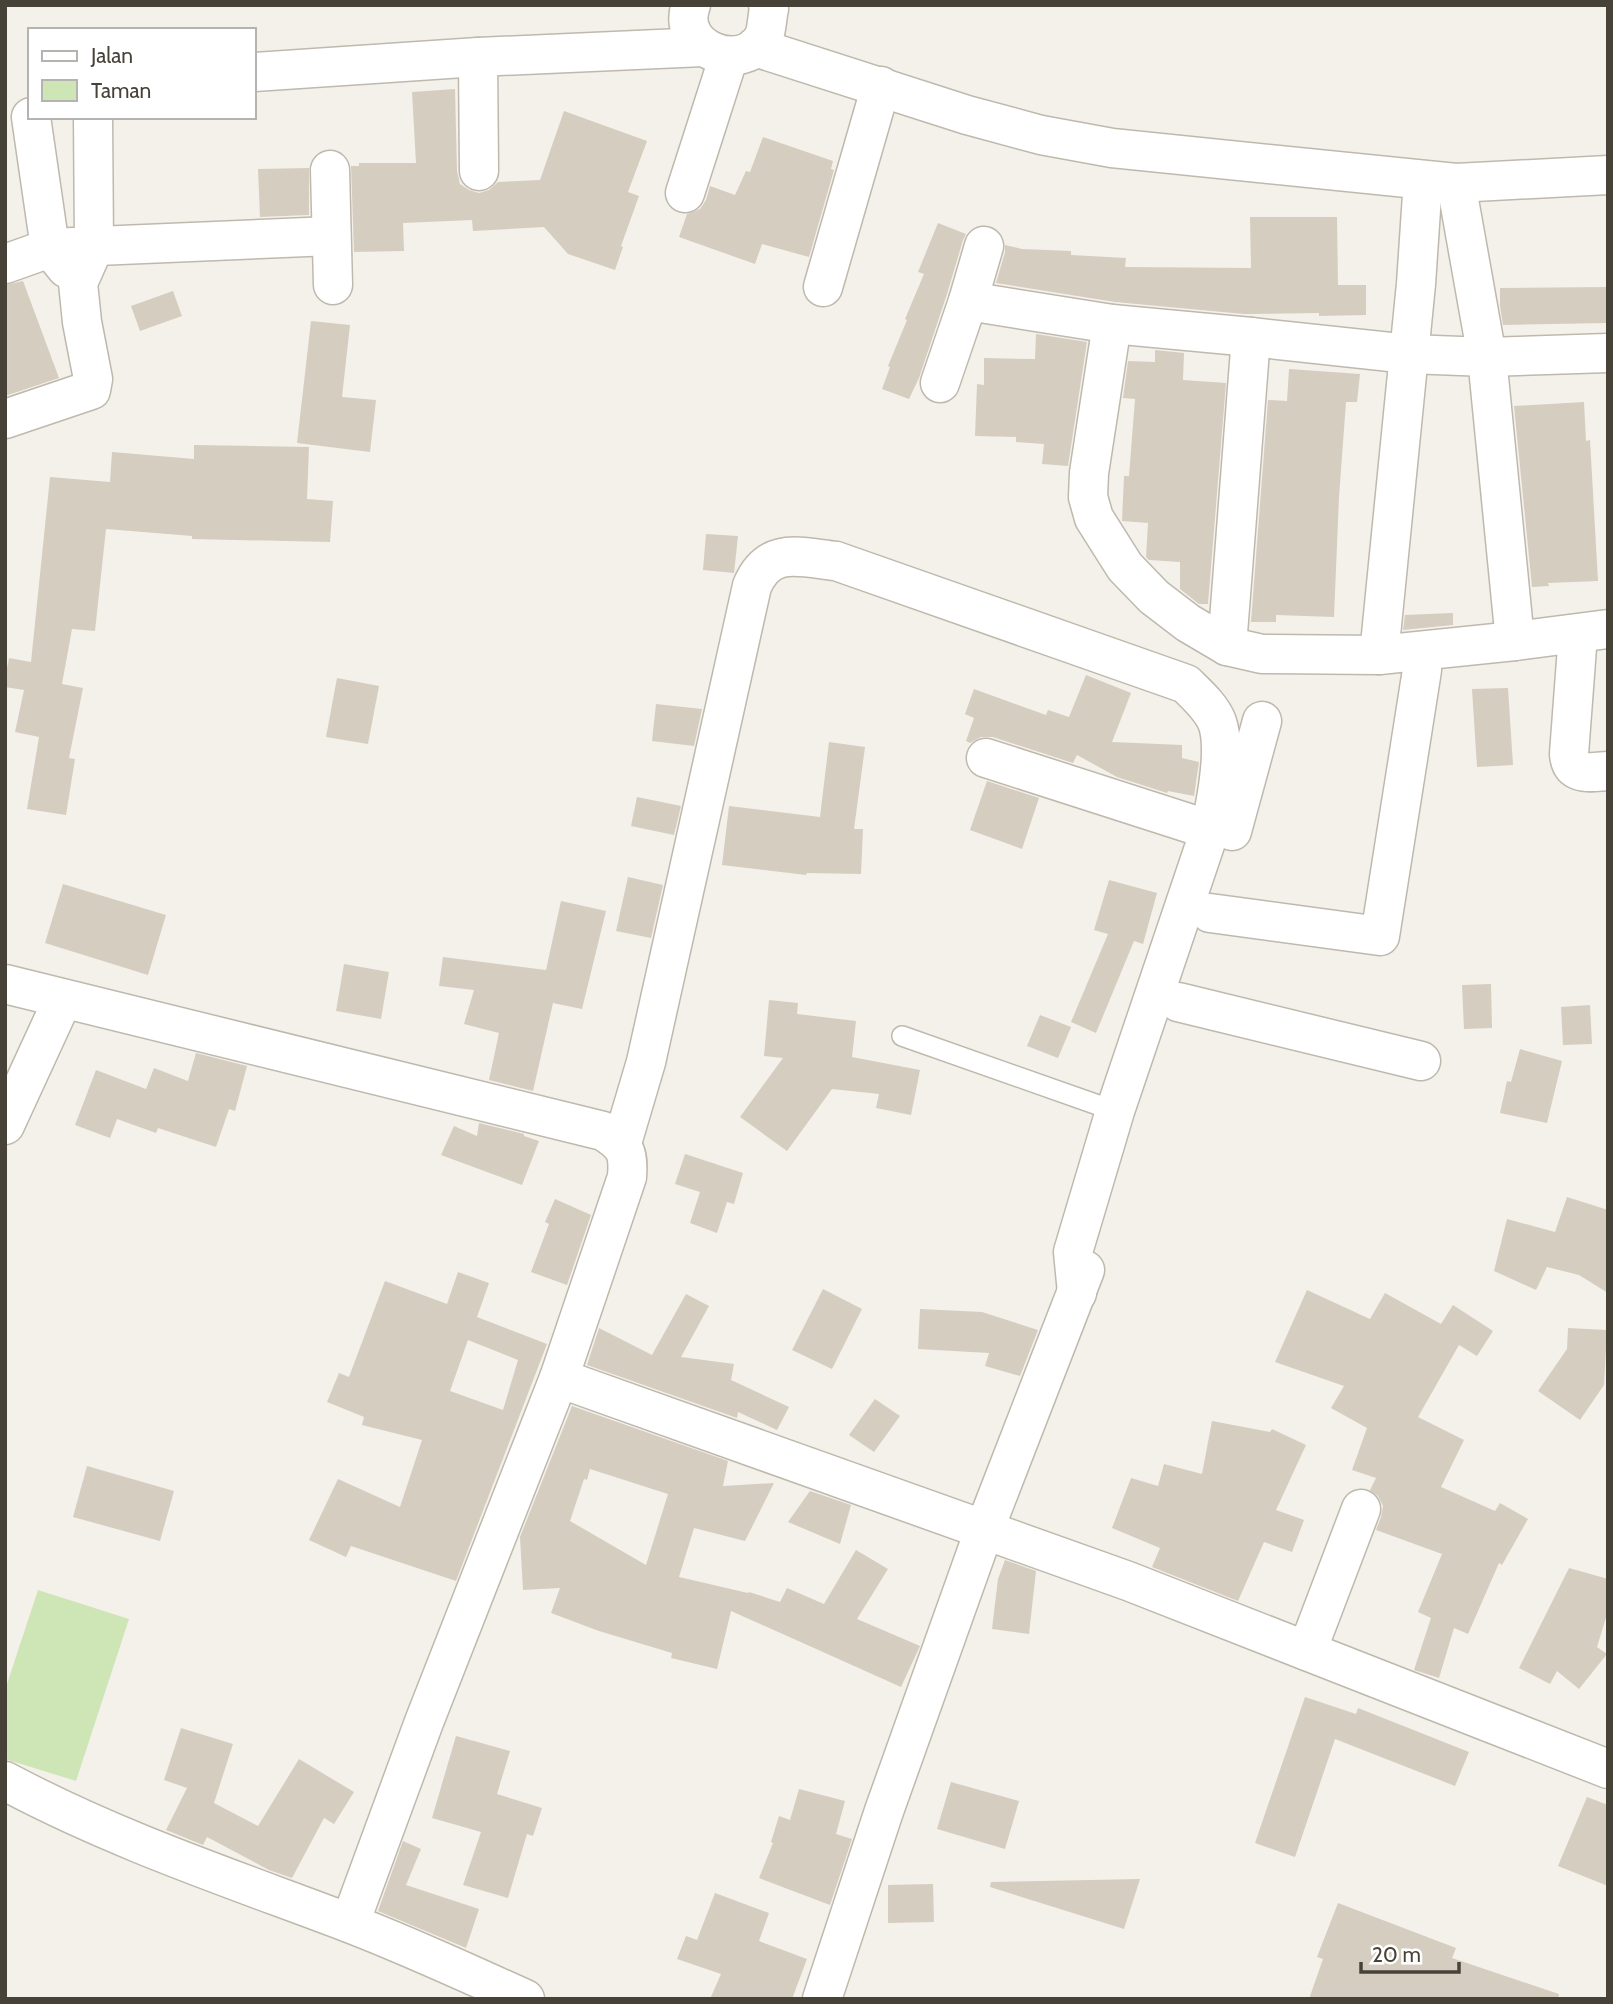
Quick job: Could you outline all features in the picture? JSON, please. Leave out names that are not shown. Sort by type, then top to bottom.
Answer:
[{"type":"street","points":[[691,5],[689,23],[694,36],[729,50],[881,86],[967,115],[1029,132],[1112,148],[1439,181],[1608,175]]},
{"type":"street","points":[[256,72],[478,57],[729,50],[764,36],[771,6]]},
{"type":"street","points":[[685,193],[729,50]]},
{"type":"street","points":[[478,57],[479,171]]},
{"type":"street","points":[[823,287],[881,86]]},
{"type":"street","points":[[31,119],[50,248],[78,283]]},
{"type":"street","points":[[5,419],[91,390],[93,379],[78,283],[94,247],[93,119]]},
{"type":"street","points":[[330,170],[333,285]]},
{"type":"street","points":[[1379,655],[1409,354],[1439,181]]},
{"type":"street","points":[[1439,181],[1487,357],[1515,641]]},
{"type":"street","points":[[5,264],[50,248],[331,236]]},
{"type":"street","points":[[940,383],[984,246]]},
{"type":"street","points":[[968,302],[1112,324],[1409,354],[1487,357],[1608,353]]},
{"type":"street","points":[[1112,324],[1089,473],[1088,496],[1094,518],[1125,568],[1154,597],[1188,623],[1227,646],[1262,654],[1379,655],[1593,631],[1569,754],[1570,764],[1585,772],[1608,771]]},
{"type":"street","points":[[1227,646],[1251,337]]},
{"type":"street","points":[[350,1923],[429,1710],[559,1378],[627,1177],[628,1159],[622,1143],[646,1062],[752,586],[758,573],[773,560],[795,557],[835,561],[1186,684],[1203,701],[1217,723],[1221,752],[1218,791],[1210,830],[1115,1111],[1073,1252],[1077,1293]]},
{"type":"street","points":[[1210,913],[1380,936],[1422,670]]},
{"type":"street","points":[[822,1999],[884,1811],[985,1528],[1077,1293],[1210,913],[1262,721]]},
{"type":"street","points":[[986,758],[1210,830]]},
{"type":"street","points":[[5,984],[603,1131],[622,1143]]},
{"type":"street","points":[[5,1125],[63,999]]},
{"type":"street","points":[[1178,1002],[1421,1061]]},
{"type":"street","points":[[559,1378],[1128,1581],[1608,1769]]},
{"type":"street","points":[[1307,1651],[1361,1509]]},
{"type":"street","points":[[5,1781],[166,1856],[350,1923],[525,1999]]},
{"type":"lane","points":[[902,1036],[1115,1111]]},
{"type":"green space","points":[[38,1590],[129,1619],[76,1781],[5,1759],[5,1690]]},
{"type":"building","points":[[455,89],[457,171],[460,184],[479,193],[489,190],[498,182],[540,180],[564,111],[647,141],[628,192],[639,196],[615,270],[568,254],[544,227],[473,231],[472,220],[403,223],[404,251],[354,252],[351,166],[359,166],[359,163],[416,163],[412,92]]},
{"type":"building","points":[[763,137],[833,161],[831,169],[834,170],[809,257],[762,244],[755,264],[679,237],[687,214],[700,209],[710,186],[735,195],[746,171],[750,172]]},
{"type":"building","points":[[309,168],[309,215],[260,217],[258,169]]},
{"type":"building","points":[[1250,217],[1337,217],[1338,285],[1366,285],[1366,315],[1244,314],[1115,302],[996,283],[1005,245],[1022,249],[1071,251],[1071,255],[1126,258],[1125,267],[1251,268]]},
{"type":"building","points":[[938,223],[966,234],[919,378],[909,399],[882,389],[890,367],[888,366],[907,320],[905,319],[924,274],[918,272]]},
{"type":"building","points":[[23,281],[59,378],[5,396],[5,285]]},
{"type":"building","points":[[1608,287],[1608,323],[1503,325],[1500,288]]},
{"type":"building","points":[[173,291],[182,316],[140,331],[131,306]]},
{"type":"building","points":[[311,321],[350,325],[342,397],[376,400],[370,452],[297,443]]},
{"type":"building","points":[[1036,334],[1087,342],[1068,466],[1042,464],[1044,444],[1016,442],[1016,437],[975,436],[977,384],[984,385],[984,358],[1035,359]]},
{"type":"building","points":[[1155,350],[1184,353],[1183,380],[1226,383],[1208,604],[1199,604],[1180,589],[1180,562],[1149,560],[1146,557],[1148,523],[1122,521],[1124,476],[1129,476],[1135,399],[1123,398],[1128,361],[1155,362]]},
{"type":"building","points":[[1289,369],[1360,374],[1357,402],[1346,402],[1334,617],[1276,615],[1276,622],[1251,622],[1268,400],[1287,401]]},
{"type":"building","points":[[1584,402],[1586,441],[1590,440],[1598,581],[1548,583],[1549,586],[1532,587],[1514,406]]},
{"type":"building","points":[[194,445],[309,447],[307,499],[333,501],[330,542],[192,539],[192,536],[106,529],[95,631],[72,629],[62,684],[83,688],[69,758],[75,759],[66,815],[27,809],[39,737],[15,732],[24,690],[5,687],[5,679],[9,658],[31,662],[50,477],[110,482],[112,452],[194,459]]},
{"type":"building","points":[[706,534],[738,536],[734,573],[703,570]]},
{"type":"building","points":[[1453,613],[1453,625],[1403,630],[1405,615]]},
{"type":"building","points":[[1086,675],[1131,693],[1112,742],[1182,745],[1182,758],[1199,762],[1194,796],[1167,793],[1117,777],[1077,755],[1073,763],[993,737],[981,737],[970,743],[966,741],[974,718],[965,714],[974,689],[1046,715],[1048,710],[1069,717]]},
{"type":"building","points":[[337,678],[379,686],[368,744],[326,737]]},
{"type":"building","points":[[1508,688],[1513,765],[1477,767],[1472,689]]},
{"type":"building","points":[[656,704],[702,709],[694,746],[652,741]]},
{"type":"building","points":[[829,742],[865,747],[854,829],[863,829],[861,874],[806,875],[722,865],[729,806],[820,817]]},
{"type":"building","points":[[987,781],[1039,798],[1022,849],[970,830]]},
{"type":"building","points":[[637,797],[681,806],[674,835],[631,826]]},
{"type":"building","points":[[628,877],[663,885],[651,938],[616,931]]},
{"type":"building","points":[[1109,880],[1157,893],[1143,944],[1134,941],[1096,1033],[1071,1022],[1108,934],[1094,930]]},
{"type":"building","points":[[63,884],[166,915],[148,975],[45,943]]},
{"type":"building","points":[[561,901],[606,911],[582,1009],[553,1003],[533,1091],[489,1080],[499,1033],[464,1024],[474,990],[439,986],[443,957],[546,970]]},
{"type":"building","points":[[344,964],[389,972],[381,1019],[336,1011]]},
{"type":"building","points":[[1491,984],[1492,1028],[1464,1029],[1462,985]]},
{"type":"building","points":[[769,1000],[798,1003],[797,1014],[856,1021],[852,1057],[920,1070],[911,1115],[876,1108],[879,1094],[832,1089],[787,1151],[740,1117],[783,1058],[764,1056]]},
{"type":"building","points":[[1590,1005],[1592,1044],[1563,1045],[1561,1007]]},
{"type":"building","points":[[1040,1015],[1071,1027],[1058,1058],[1027,1046]]},
{"type":"building","points":[[1520,1049],[1562,1061],[1547,1123],[1500,1113],[1507,1081],[1511,1082]]},
{"type":"building","points":[[196,1053],[247,1066],[235,1111],[229,1109],[216,1147],[158,1128],[156,1133],[117,1119],[110,1138],[75,1125],[96,1070],[146,1089],[154,1068],[188,1081]]},
{"type":"building","points":[[479,1123],[524,1134],[539,1141],[522,1185],[441,1155],[454,1126],[477,1136]]},
{"type":"building","points":[[685,1154],[743,1173],[734,1204],[727,1202],[717,1233],[690,1223],[700,1192],[675,1184]]},
{"type":"building","points":[[1567,1197],[1608,1210],[1608,1293],[1579,1275],[1547,1267],[1536,1290],[1494,1271],[1507,1219],[1555,1232]]},
{"type":"building","points":[[555,1199],[591,1215],[567,1285],[531,1272],[549,1224],[545,1222]]},
{"type":"building","points":[[458,1272],[489,1283],[477,1317],[547,1344],[456,1581],[351,1546],[346,1557],[309,1540],[338,1479],[400,1507],[422,1440],[362,1425],[364,1417],[327,1402],[339,1373],[349,1377],[385,1281],[447,1304]],"holes":[[[468,1340],[518,1360],[503,1410],[450,1391]]]},
{"type":"building","points":[[823,1289],[862,1309],[832,1369],[792,1350]]},
{"type":"building","points":[[1307,1290],[1370,1319],[1385,1293],[1441,1324],[1453,1305],[1493,1331],[1477,1356],[1459,1345],[1418,1417],[1464,1440],[1441,1487],[1495,1511],[1500,1503],[1528,1519],[1502,1565],[1499,1563],[1468,1634],[1454,1628],[1439,1678],[1414,1670],[1431,1618],[1418,1612],[1442,1554],[1376,1530],[1383,1506],[1378,1496],[1370,1490],[1376,1478],[1352,1470],[1367,1428],[1331,1408],[1344,1386],[1275,1362]]},
{"type":"building","points":[[686,1294],[709,1306],[681,1357],[734,1364],[731,1380],[789,1407],[777,1430],[738,1412],[737,1418],[587,1365],[599,1328],[652,1355]]},
{"type":"building","points":[[920,1309],[982,1312],[1038,1330],[1020,1376],[985,1366],[989,1353],[918,1349]]},
{"type":"building","points":[[1568,1328],[1607,1330],[1604,1385],[1580,1420],[1538,1391],[1567,1349]]},
{"type":"building","points":[[875,1399],[900,1416],[874,1452],[849,1435]]},
{"type":"building","points":[[572,1406],[728,1461],[723,1486],[774,1483],[745,1541],[694,1528],[679,1577],[749,1592],[780,1602],[787,1588],[824,1604],[856,1550],[888,1569],[857,1619],[920,1646],[901,1687],[731,1611],[717,1669],[671,1658],[672,1653],[551,1613],[560,1588],[523,1590],[520,1537]],"holes":[[[590,1469],[668,1494],[646,1565],[570,1521]]]},
{"type":"building","points":[[1212,1421],[1270,1432],[1272,1429],[1306,1445],[1276,1510],[1304,1520],[1292,1552],[1264,1542],[1238,1601],[1152,1567],[1160,1548],[1112,1528],[1131,1478],[1158,1486],[1164,1464],[1202,1474]]},
{"type":"building","points":[[87,1466],[174,1491],[160,1541],[73,1517]]},
{"type":"building","points":[[810,1491],[851,1505],[840,1544],[788,1522]]},
{"type":"building","points":[[1005,1560],[1036,1571],[1029,1634],[992,1629],[998,1579]]},
{"type":"building","points":[[1569,1568],[1608,1579],[1608,1611],[1597,1647],[1607,1654],[1579,1689],[1557,1671],[1550,1684],[1519,1668]]},
{"type":"building","points":[[1305,1697],[1356,1714],[1358,1708],[1469,1752],[1455,1786],[1335,1739],[1295,1857],[1255,1843]]},
{"type":"building","points":[[181,1728],[233,1744],[214,1803],[258,1826],[299,1759],[354,1792],[334,1824],[324,1818],[292,1878],[269,1870],[207,1837],[203,1845],[166,1830],[187,1788],[164,1780]]},
{"type":"building","points":[[456,1736],[510,1751],[497,1794],[542,1808],[533,1836],[527,1834],[508,1898],[463,1885],[481,1832],[432,1818]]},
{"type":"building","points":[[951,1782],[1019,1801],[1005,1849],[937,1829]]},
{"type":"building","points":[[799,1789],[845,1801],[836,1834],[852,1839],[830,1905],[759,1878],[773,1843],[771,1842],[779,1816],[790,1820]]},
{"type":"building","points":[[1587,1797],[1608,1805],[1608,1886],[1558,1866]]},
{"type":"building","points":[[403,1841],[421,1849],[406,1885],[479,1909],[466,1948],[378,1911]]},
{"type":"building","points":[[1140,1879],[1124,1929],[990,1887],[991,1882]]},
{"type":"building","points":[[933,1884],[934,1922],[888,1923],[888,1885]]},
{"type":"building","points":[[715,1893],[769,1913],[759,1941],[807,1959],[792,1999],[710,1999],[721,1974],[677,1959],[686,1936],[697,1940]]},
{"type":"building","points":[[1338,1903],[1456,1948],[1452,1958],[1559,1994],[1558,1999],[1309,1999],[1323,1959],[1317,1957]]}]
